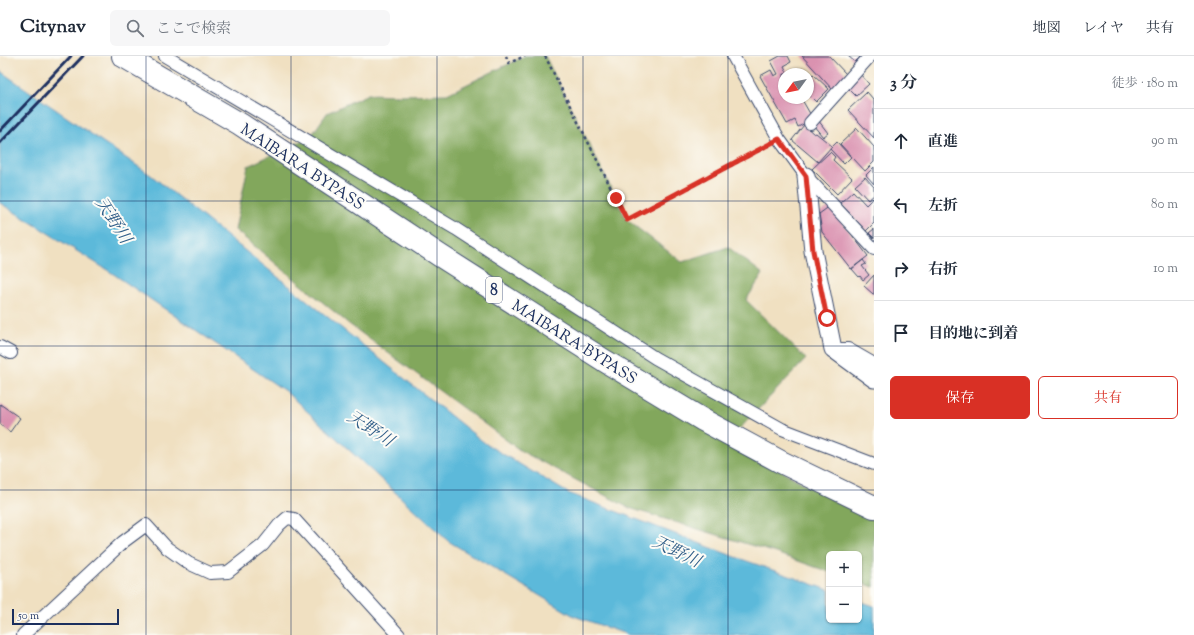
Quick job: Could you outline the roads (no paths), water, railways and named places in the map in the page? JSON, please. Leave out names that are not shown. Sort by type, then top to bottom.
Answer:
[{"type":"highway","name":"MAIBARA BYPASS","points":[[123,56],[240,124],[452,264],[605,361],[696,416],[781,462],[874,507]]},
{"type":"street","points":[[165,56],[456,229],[654,358],[782,429],[874,464]]},
{"type":"street","points":[[733,56],[779,139],[806,176],[874,249]]},
{"type":"street","points":[[810,123],[870,56]]},
{"type":"street","points":[[806,176],[813,251],[833,349],[874,379]]},
{"type":"street","points":[[833,349],[848,349],[874,364]]},
{"type":"street","points":[[23,635],[123,542],[146,525],[167,548],[188,563],[210,573],[228,572],[263,545],[286,518],[294,519],[399,635]]},
{"type":"water","name":"天野川","points":[[0,71],[152,176],[486,444],[568,493],[730,555],[826,589],[826,623],[862,623],[862,602],[874,606],[874,635],[629,635],[574,616],[448,541],[285,391],[112,273],[0,203]]},
{"type":"railway","points":[[0,131],[71,56]]},
{"type":"railway","points":[[0,143],[83,56]]}]
